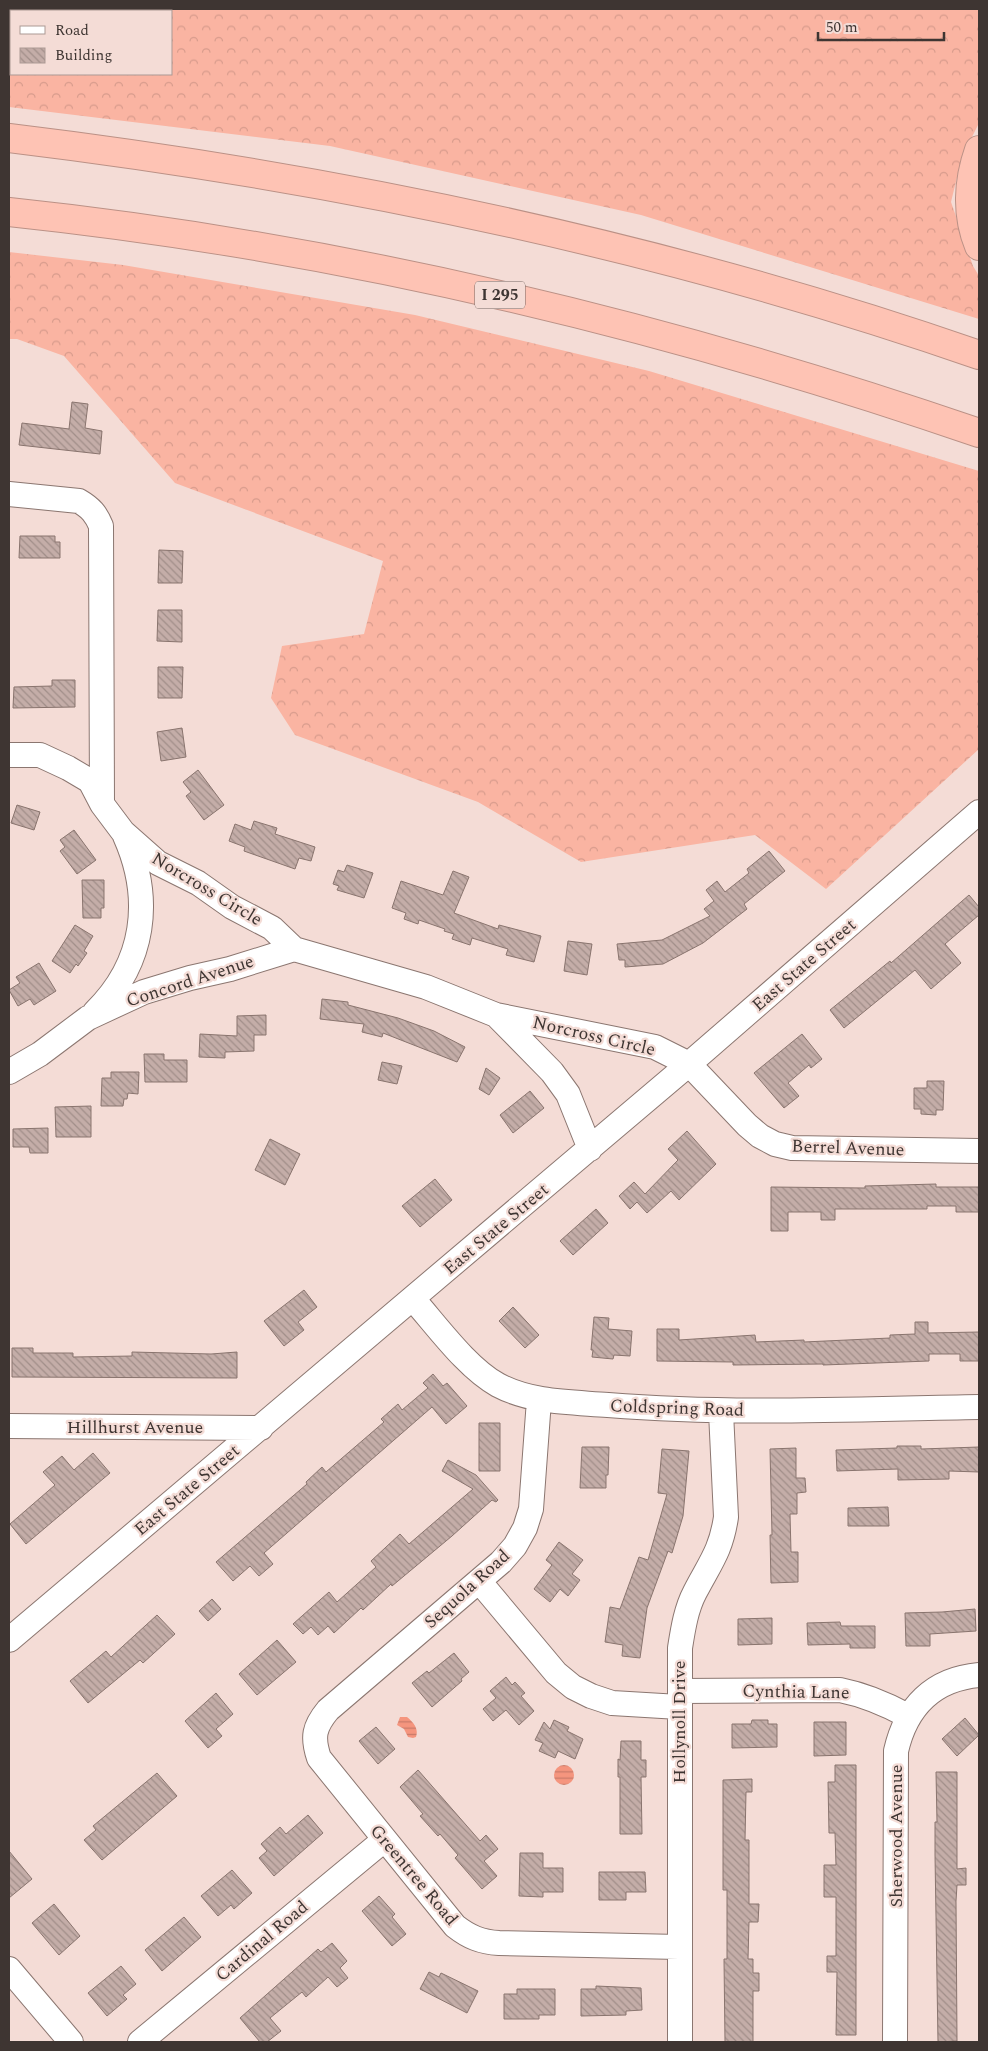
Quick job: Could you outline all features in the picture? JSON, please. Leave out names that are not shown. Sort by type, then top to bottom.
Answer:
[{"type":"highway","points":[[9,138],[168,158],[259,173],[381,195],[518,224],[674,262],[760,286],[850,312],[979,355]]},
{"type":"highway","points":[[979,150],[972,173],[970,195],[971,218],[979,246]]},
{"type":"highway","name":"I 295","points":[[9,213],[175,234],[281,251],[382,270],[560,308],[758,362],[979,432]]},
{"type":"street","points":[[9,494],[79,502],[89,506],[97,516],[101,526],[102,804]]},
{"type":"street","name":"Norcross Circle","points":[[9,755],[40,755],[68,768],[90,782],[102,804],[123,832],[158,863],[198,883],[232,908],[272,928],[294,949],[426,987],[496,1014],[655,1048],[689,1064]]},
{"type":"street","name":"East State Street","points":[[9,1640],[590,1149],[979,812]]},
{"type":"street","name":"Concord Avenue","points":[[9,1072],[40,1054],[88,1018],[107,1000],[122,978],[139,932],[142,907],[140,881],[134,856],[123,832]]},
{"type":"street","name":"Concord Avenue","points":[[88,1018],[144,992],[190,978],[230,969],[294,949]]},
{"type":"street","points":[[496,1014],[552,1072],[568,1094],[590,1149]]},
{"type":"street","name":"Berrel Avenue","points":[[689,1064],[747,1125],[760,1136],[775,1144],[792,1148],[979,1151]]},
{"type":"street","name":"Coldspring Road","points":[[413,1299],[477,1370],[496,1384],[539,1400],[660,1410],[721,1412],[979,1407]]},
{"type":"street","name":"Sequola Road","points":[[328,1710],[479,1581],[516,1546],[525,1528],[531,1509],[539,1400]]},
{"type":"street","name":"Hollynoll Drive","points":[[680,2042],[680,1648],[685,1618],[694,1593],[718,1552],[725,1525],[721,1412]]},
{"type":"street","name":"Hillhurst Avenue","points":[[9,1426],[261,1428]]},
{"type":"street","name":"Cynthia Lane","points":[[479,1581],[556,1673],[573,1687],[591,1696],[612,1702],[840,1690],[864,1695],[908,1716]]},
{"type":"street","name":"Sherwood Avenue","points":[[895,2042],[896,1751],[900,1734],[908,1716],[919,1702],[952,1680],[979,1675]]},
{"type":"street","name":"Greentree Road","points":[[328,1710],[319,1720],[315,1732],[314,1745],[319,1758],[455,1926],[469,1936],[484,1942],[679,1947]]},
{"type":"street","name":"Cardinal Road","points":[[140,2042],[384,1840]]},
{"type":"street","points":[[9,1969],[71,2042]]},
{"type":"green space","points":[[9,9],[979,9],[979,123],[962,157],[951,202],[973,266],[979,276],[979,319],[641,215],[330,146],[9,107]]},
{"type":"green space","points":[[9,252],[123,265],[415,315],[649,371],[979,471],[979,749],[826,889],[755,835],[581,862],[478,802],[295,735],[271,698],[282,646],[364,634],[383,561],[175,483],[64,356],[17,339],[9,339]]},
{"type":"shaded area","points":[[400,1717],[407,1717],[413,1723],[417,1731],[416,1737],[408,1737],[404,1729],[397,1725]]},
{"type":"shaded area","points":[[564,1765],[571,1768],[574,1775],[571,1782],[564,1785],[557,1782],[554,1775],[557,1768]]},
{"type":"building","points":[[72,402],[88,404],[85,428],[102,431],[100,454],[19,445],[22,423],[69,429]]},
{"type":"building","points":[[20,536],[55,536],[55,542],[60,542],[60,558],[19,558]]},
{"type":"building","points":[[159,550],[183,551],[182,583],[158,583]]},
{"type":"building","points":[[158,610],[182,610],[182,642],[157,641]]},
{"type":"building","points":[[158,667],[183,667],[182,698],[158,698]]},
{"type":"building","points":[[52,680],[75,680],[75,707],[13,708],[14,687],[52,686]]},
{"type":"building","points":[[182,728],[186,757],[161,761],[157,732]]},
{"type":"building","points":[[198,770],[224,805],[204,820],[186,796],[191,792],[183,782]]},
{"type":"building","points":[[17,805],[40,812],[34,830],[11,823]]},
{"type":"building","points":[[254,821],[277,828],[275,834],[315,847],[311,861],[299,858],[295,869],[244,851],[245,847],[229,841],[235,824],[251,830]]},
{"type":"building","points":[[74,830],[96,860],[77,874],[60,851],[65,847],[60,840]]},
{"type":"building","points":[[769,851],[785,871],[744,904],[747,909],[703,943],[663,964],[625,967],[625,960],[619,960],[617,944],[662,940],[710,916],[704,909],[714,901],[706,890],[717,881],[725,892],[749,873],[747,869]]},
{"type":"building","points":[[347,865],[373,873],[364,898],[337,890],[339,886],[333,884],[338,870],[344,872]]},
{"type":"building","points":[[453,871],[469,877],[454,913],[498,929],[499,925],[541,936],[534,962],[506,955],[508,949],[472,938],[470,945],[452,939],[454,934],[444,931],[445,929],[419,920],[418,924],[404,919],[406,913],[392,908],[401,881],[443,895]]},
{"type":"building","points":[[82,880],[104,880],[104,908],[101,908],[101,918],[83,918]]},
{"type":"building","points":[[969,895],[979,907],[979,915],[945,944],[961,963],[931,989],[915,970],[844,1028],[830,1010],[890,961],[891,963]]},
{"type":"building","points":[[75,925],[93,936],[84,951],[87,953],[78,966],[76,964],[70,973],[52,961]]},
{"type":"building","points":[[568,941],[592,944],[587,975],[564,971]]},
{"type":"building","points":[[39,963],[56,991],[34,1005],[30,999],[18,1006],[9,990],[20,983],[16,977]]},
{"type":"building","points":[[322,999],[348,1002],[348,1005],[398,1018],[434,1031],[465,1047],[457,1062],[383,1033],[382,1037],[362,1032],[364,1024],[320,1019]]},
{"type":"building","points":[[266,1015],[266,1035],[254,1035],[254,1051],[225,1052],[225,1058],[199,1057],[200,1034],[237,1036],[237,1016]]},
{"type":"building","points":[[802,1034],[822,1059],[811,1068],[809,1065],[788,1083],[799,1096],[784,1108],[754,1073]]},
{"type":"building","points":[[144,1054],[164,1054],[164,1060],[187,1060],[187,1082],[145,1082]]},
{"type":"building","points":[[382,1062],[402,1066],[397,1084],[378,1080]]},
{"type":"building","points":[[486,1068],[500,1078],[489,1095],[479,1089]]},
{"type":"building","points":[[111,1072],[139,1072],[138,1094],[128,1093],[127,1099],[124,1099],[123,1106],[101,1106],[102,1078],[111,1078]]},
{"type":"building","points":[[927,1081],[944,1081],[943,1110],[936,1110],[936,1115],[921,1114],[921,1109],[914,1109],[914,1088],[927,1088]]},
{"type":"building","points":[[530,1091],[544,1108],[513,1133],[500,1115]]},
{"type":"building","points":[[91,1106],[91,1137],[56,1137],[55,1107]]},
{"type":"building","points":[[48,1128],[48,1153],[30,1153],[29,1147],[13,1147],[13,1129]]},
{"type":"building","points":[[687,1131],[716,1164],[679,1200],[671,1191],[647,1213],[637,1202],[630,1209],[619,1196],[634,1182],[645,1194],[678,1160],[668,1149]]},
{"type":"building","points":[[270,1139],[300,1154],[285,1185],[255,1170]]},
{"type":"building","points":[[435,1179],[452,1200],[420,1227],[402,1206]]},
{"type":"building","points":[[936,1184],[936,1187],[979,1187],[979,1212],[956,1212],[956,1206],[927,1206],[927,1209],[835,1209],[835,1220],[821,1220],[821,1212],[788,1212],[788,1231],[771,1231],[771,1187],[865,1188],[865,1186]]},
{"type":"building","points":[[596,1209],[608,1223],[573,1255],[560,1241]]},
{"type":"building","points":[[304,1290],[317,1307],[298,1322],[304,1330],[284,1346],[264,1321]]},
{"type":"building","points":[[513,1307],[539,1335],[525,1348],[499,1321]]},
{"type":"building","points":[[594,1317],[609,1318],[608,1329],[632,1331],[630,1356],[614,1355],[613,1359],[592,1357]]},
{"type":"building","points":[[915,1322],[928,1322],[928,1333],[979,1332],[979,1361],[960,1361],[960,1354],[929,1354],[929,1361],[823,1365],[733,1365],[733,1362],[657,1361],[657,1329],[679,1329],[679,1340],[755,1335],[756,1342],[804,1340],[804,1342],[890,1338],[890,1335],[915,1334]]},
{"type":"building","points":[[12,1348],[33,1348],[33,1353],[73,1353],[73,1357],[132,1356],[132,1352],[211,1354],[237,1352],[237,1378],[12,1377]]},
{"type":"building","points":[[433,1374],[443,1386],[447,1383],[467,1406],[446,1424],[432,1407],[264,1553],[273,1564],[259,1576],[250,1566],[233,1581],[216,1562],[307,1484],[306,1482],[322,1467],[326,1472],[384,1422],[381,1419],[398,1404],[402,1410],[428,1388],[423,1383]]},
{"type":"building","points":[[479,1423],[500,1423],[500,1471],[479,1471]]},
{"type":"building","points":[[897,1446],[921,1446],[921,1449],[979,1447],[979,1472],[949,1471],[949,1479],[898,1480],[898,1469],[837,1471],[836,1450],[897,1448]]},
{"type":"building","points":[[582,1447],[609,1447],[606,1488],[580,1488]]},
{"type":"building","points":[[796,1448],[796,1478],[805,1478],[806,1492],[797,1493],[797,1514],[790,1514],[791,1552],[798,1552],[798,1582],[771,1583],[770,1449]]},
{"type":"building","points":[[662,1449],[689,1451],[683,1516],[672,1553],[668,1551],[647,1608],[640,1658],[622,1656],[623,1645],[605,1642],[610,1607],[620,1609],[639,1557],[648,1560],[667,1494],[658,1493]]},
{"type":"building","points":[[93,1453],[110,1473],[26,1544],[10,1524],[55,1485],[43,1472],[62,1456],[74,1470]]},
{"type":"building","points":[[448,1460],[476,1475],[498,1500],[496,1502],[492,1500],[452,1536],[392,1586],[391,1584],[363,1610],[361,1608],[334,1633],[328,1626],[318,1635],[311,1627],[303,1634],[293,1624],[329,1592],[337,1602],[376,1567],[371,1561],[400,1534],[409,1544],[473,1489],[442,1471]]},
{"type":"building","points":[[888,1507],[889,1526],[848,1526],[848,1508]]},
{"type":"building","points":[[559,1542],[583,1560],[572,1574],[580,1580],[568,1596],[560,1589],[550,1602],[534,1589],[552,1565],[546,1560]]},
{"type":"building","points":[[212,1599],[221,1609],[208,1621],[199,1611]]},
{"type":"building","points":[[975,1609],[976,1631],[930,1634],[930,1646],[906,1646],[905,1613]]},
{"type":"building","points":[[157,1615],[175,1634],[143,1663],[140,1660],[88,1703],[70,1681],[106,1651],[111,1657]]},
{"type":"building","points":[[772,1618],[772,1644],[738,1645],[738,1619]]},
{"type":"building","points":[[840,1622],[841,1626],[875,1626],[875,1648],[850,1648],[850,1644],[808,1645],[807,1623]]},
{"type":"building","points":[[277,1640],[296,1662],[257,1695],[239,1674]]},
{"type":"building","points":[[454,1653],[469,1672],[461,1679],[462,1681],[432,1707],[412,1683],[427,1671],[429,1673]]},
{"type":"building","points":[[506,1677],[512,1685],[515,1682],[525,1693],[521,1696],[534,1711],[519,1725],[506,1710],[493,1721],[483,1709],[496,1698],[490,1691]]},
{"type":"building","points":[[216,1693],[233,1714],[216,1729],[222,1736],[208,1748],[185,1721]]},
{"type":"building","points":[[965,1718],[979,1735],[957,1756],[942,1739]]},
{"type":"building","points":[[554,1720],[569,1727],[567,1731],[583,1739],[575,1759],[558,1751],[555,1758],[539,1751],[543,1743],[535,1740],[544,1722],[550,1729]]},
{"type":"building","points":[[752,1720],[768,1720],[768,1724],[777,1724],[777,1747],[732,1748],[732,1724],[751,1724]]},
{"type":"building","points":[[814,1722],[846,1722],[846,1755],[814,1756]]},
{"type":"building","points":[[376,1727],[395,1749],[378,1764],[359,1741]]},
{"type":"building","points":[[621,1741],[641,1741],[641,1760],[646,1760],[646,1777],[641,1777],[642,1834],[620,1834],[620,1777],[618,1777],[618,1759],[620,1760]]},
{"type":"building","points":[[835,1765],[856,1765],[856,2035],[836,2035],[837,1972],[827,1972],[827,1956],[836,1956],[836,1897],[824,1897],[824,1865],[836,1865],[835,1833],[829,1833],[828,1782],[835,1782]]},
{"type":"building","points":[[418,1770],[480,1841],[486,1835],[498,1849],[484,1861],[497,1876],[482,1889],[455,1858],[458,1855],[440,1834],[438,1836],[420,1816],[423,1814],[400,1787]]},
{"type":"building","points":[[936,1772],[957,1772],[957,1869],[966,1868],[966,1885],[957,1885],[956,1901],[957,2041],[938,2042],[935,1855],[935,1822],[937,1822]]},
{"type":"building","points":[[157,1773],[177,1796],[102,1860],[84,1840],[96,1830],[93,1826]]},
{"type":"building","points":[[752,1779],[752,1792],[746,1792],[745,1840],[749,1840],[749,1904],[759,1904],[758,1922],[749,1922],[748,1959],[753,1959],[753,1973],[759,1973],[759,1991],[753,1991],[753,2042],[725,2042],[724,1959],[727,1959],[727,1890],[723,1890],[723,1780]]},
{"type":"building","points":[[308,1815],[323,1833],[274,1876],[259,1858],[267,1851],[261,1844],[280,1827],[286,1834]]},
{"type":"building","points":[[9,1851],[32,1879],[9,1898]]},
{"type":"building","points":[[520,1853],[543,1853],[543,1868],[563,1868],[563,1892],[543,1892],[543,1897],[519,1896]]},
{"type":"building","points":[[232,1870],[252,1893],[234,1909],[231,1905],[218,1916],[201,1896]]},
{"type":"building","points":[[599,1872],[645,1872],[646,1892],[626,1892],[626,1900],[599,1900]]},
{"type":"building","points":[[379,1896],[395,1914],[392,1917],[406,1934],[392,1946],[362,1911]]},
{"type":"building","points":[[54,1904],[80,1936],[59,1955],[32,1923]]},
{"type":"building","points":[[184,1917],[201,1937],[162,1971],[145,1950]]},
{"type":"building","points":[[332,1943],[347,1961],[340,1968],[348,1978],[337,1987],[328,1977],[306,1997],[302,1992],[270,2018],[281,2031],[267,2042],[260,2042],[240,2018],[318,1949],[321,1952]]},
{"type":"building","points":[[121,1966],[136,1984],[123,1995],[127,1999],[107,2016],[88,1993]]},
{"type":"building","points":[[429,1972],[439,1977],[441,1973],[478,1991],[467,2013],[420,1989]]},
{"type":"building","points":[[596,1986],[641,1988],[642,2010],[626,2011],[626,2015],[581,2016],[581,1989],[596,1989]]},
{"type":"building","points":[[517,1989],[555,1989],[555,2015],[539,2015],[539,2019],[504,2019],[504,1994],[517,1994]]}]
